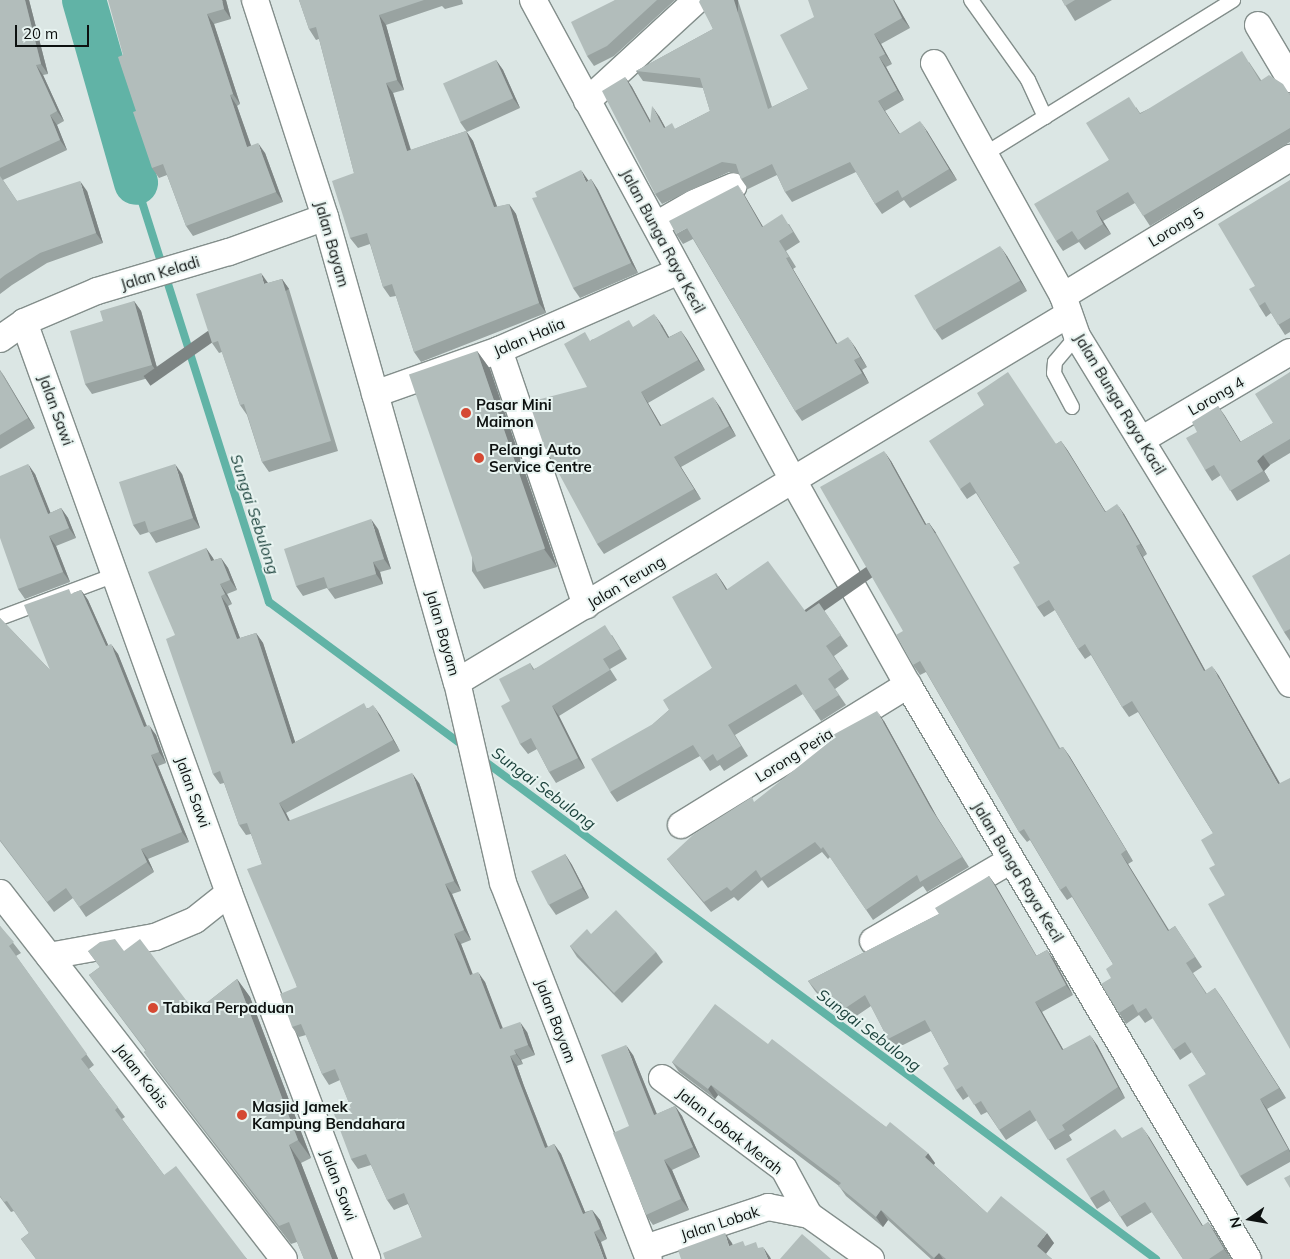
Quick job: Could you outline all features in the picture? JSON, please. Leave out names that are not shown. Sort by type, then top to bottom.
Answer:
[{"type":"street","name":"Jalan Bayam","points":[[255,0],[325,218],[376,394],[459,691],[502,883],[647,1254]]},
{"type":"street","name":"Jalan Bunga Raya Kecil","points":[[533,0],[794,482],[908,685],[1248,1259]]},
{"type":"street","points":[[587,101],[697,0]]},
{"type":"street","points":[[1258,25],[1290,79]]},
{"type":"street","name":"Jalan Bunga Raya Kacil","points":[[934,63],[985,154],[1070,315],[1141,440],[1290,683]]},
{"type":"street","name":"Lorong 5","points":[[1070,315],[1290,158]]},
{"type":"street","points":[[656,225],[694,203],[734,186]]},
{"type":"street","name":"Jalan Keladi","points":[[0,339],[24,322],[97,291],[229,252],[325,218]]},
{"type":"street","name":"Jalan Halia","points":[[376,394],[499,350],[680,272]]},
{"type":"street","points":[[794,482],[1070,315]]},
{"type":"street","name":"Jalan Sawi","points":[[24,322],[229,892],[367,1259]]},
{"type":"street","points":[[499,350],[586,606]]},
{"type":"street","name":"Lorong 4","points":[[1141,440],[1290,352]]},
{"type":"street","name":"Jalan Terung","points":[[459,691],[586,606],[794,482]]},
{"type":"street","name":"Lorong Peria","points":[[681,825],[908,685]]},
{"type":"street","points":[[873,941],[1011,860]]},
{"type":"street","points":[[49,956],[155,937],[195,920],[229,892]]},
{"type":"street","name":"Jalan Kobis","points":[[0,893],[284,1259]]},
{"type":"street","name":"Jalan Lobak Merah","points":[[662,1078],[784,1169],[809,1215]]},
{"type":"street","name":"Jalan Lobak","points":[[647,1254],[768,1207],[809,1215],[870,1259]]},
{"type":"lane","points":[[971,0],[1028,80],[1045,117]]},
{"type":"lane","points":[[985,154],[1233,0]]},
{"type":"lane","points":[[1070,315],[1055,362],[1054,374],[1072,406]]},
{"type":"lane","points":[[0,618],[115,575]]},
{"type":"building","points":[[0,0],[25,0],[41,64],[36,65],[57,111],[50,115],[60,140],[0,168]]},
{"type":"building","points":[[108,0],[222,0],[224,9],[207,14],[233,94],[230,95],[247,147],[258,143],[276,192],[186,226],[163,164],[152,168],[133,112],[136,111],[118,57],[123,55]]},
{"type":"building","points":[[299,0],[424,0],[379,15],[397,80],[386,83],[407,151],[466,131],[494,207],[509,204],[539,303],[414,352],[392,284],[383,287],[367,233],[350,238],[332,181],[354,173],[316,27],[309,29]]},
{"type":"building","points":[[615,0],[657,0],[607,46],[587,56],[571,22]]},
{"type":"building","points":[[700,0],[734,0],[768,109],[808,89],[780,35],[814,17],[808,0],[893,0],[902,18],[874,34],[885,54],[879,57],[897,90],[878,101],[899,134],[920,121],[949,169],[902,198],[898,190],[875,204],[850,162],[785,192],[772,164],[741,179],[736,164],[722,162],[655,194],[602,91],[625,77],[650,123],[652,106],[664,128],[672,123],[675,129],[710,111],[700,78],[636,71],[713,29],[699,2]]},
{"type":"building","points":[[1062,0],[1075,0],[1065,6]]},
{"type":"building","points":[[1242,51],[1260,81],[1269,75],[1283,84],[1290,95],[1290,128],[1143,216],[1128,192],[1096,211],[1103,224],[1078,240],[1072,231],[1056,241],[1034,204],[1109,160],[1086,123],[1129,97],[1140,114]]},
{"type":"building","points":[[496,60],[513,98],[460,122],[443,84]]},
{"type":"building","points":[[581,170],[586,182],[591,179],[631,263],[573,288],[532,198],[537,197],[535,192]]},
{"type":"building","points":[[0,176],[17,201],[80,181],[96,233],[40,253],[0,279]]},
{"type":"building","points":[[1290,180],[1290,318],[1278,325],[1265,302],[1259,306],[1249,289],[1255,286],[1218,224]]},
{"type":"building","points":[[738,185],[762,227],[782,214],[793,232],[779,241],[789,257],[786,258],[836,344],[848,337],[860,357],[854,360],[862,373],[795,411],[687,228],[676,234],[669,221]]},
{"type":"building","points":[[1000,246],[1020,281],[934,330],[914,296]]},
{"type":"building","points":[[261,273],[264,284],[282,279],[331,441],[262,462],[244,404],[240,405],[218,341],[212,343],[196,294]]},
{"type":"building","points":[[134,301],[152,365],[85,384],[70,331],[103,321],[100,311]]},
{"type":"building","points":[[654,314],[668,338],[681,331],[698,360],[641,392],[660,426],[713,397],[729,426],[674,457],[694,489],[597,544],[544,446],[529,402],[587,387],[564,344],[585,332],[590,341],[629,320],[633,327]]},
{"type":"building","points":[[477,351],[545,549],[477,572],[409,374]]},
{"type":"building","points":[[0,371],[28,418],[0,435]]},
{"type":"building","points":[[1008,372],[1056,444],[1061,441],[1105,512],[1117,504],[1140,544],[1136,546],[1204,671],[1212,666],[1278,784],[1290,778],[1290,1049],[1208,904],[1225,895],[1209,868],[1215,865],[1201,840],[1213,833],[1132,701],[1122,707],[1085,644],[1078,649],[1049,600],[1037,607],[1013,567],[1020,563],[970,482],[960,489],[929,441],[984,405],[977,393]]},
{"type":"building","points":[[1290,372],[1290,439],[1263,455],[1257,461],[1263,471],[1230,491],[1214,465],[1205,470],[1186,438],[1197,432],[1192,422],[1218,406],[1240,442],[1273,423],[1255,394]]},
{"type":"building","points":[[884,451],[925,525],[929,523],[1059,749],[1063,747],[1126,850],[1121,854],[1168,931],[1175,926],[1195,957],[1186,963],[1206,994],[1215,988],[1279,1088],[1260,1099],[1288,1149],[1240,1176],[1188,1085],[1206,1074],[1185,1042],[1173,1050],[1146,1008],[1138,1013],[1133,1004],[1119,1013],[1101,984],[1111,978],[1106,969],[1113,964],[1066,886],[1060,890],[1024,829],[1019,832],[920,661],[913,665],[896,635],[903,631],[820,487]]},
{"type":"building","points":[[28,464],[48,514],[61,508],[69,528],[49,536],[63,572],[18,589],[0,538],[0,476]]},
{"type":"building","points":[[175,464],[193,518],[149,533],[145,521],[133,525],[119,482]]},
{"type":"building","points":[[371,519],[384,559],[373,562],[376,574],[328,589],[324,577],[296,586],[284,549]]},
{"type":"building","points":[[206,548],[211,561],[221,558],[230,580],[220,584],[225,594],[221,596],[237,639],[256,633],[292,744],[364,703],[367,709],[373,705],[393,740],[279,803],[288,821],[412,773],[454,881],[445,884],[464,930],[454,934],[470,975],[478,972],[500,1029],[520,1022],[528,1045],[514,1050],[516,1054],[510,1056],[517,1076],[545,1148],[554,1144],[583,1214],[592,1210],[600,1229],[594,1232],[604,1259],[385,1259],[383,1253],[422,1237],[404,1193],[387,1200],[366,1154],[351,1159],[334,1114],[351,1108],[335,1069],[322,1074],[301,1024],[292,1027],[280,994],[297,987],[247,869],[262,864],[247,823],[239,825],[220,771],[213,774],[166,639],[175,635],[148,572]]},
{"type":"building","points":[[1290,554],[1290,629],[1284,632],[1252,576]]},
{"type":"building","points":[[768,561],[806,612],[819,603],[841,635],[826,646],[842,669],[828,679],[839,695],[814,711],[796,684],[728,725],[741,746],[717,761],[713,754],[703,761],[693,745],[610,792],[591,759],[653,724],[669,710],[663,700],[712,668],[672,597],[716,573],[726,590]]},
{"type":"building","points":[[69,589],[71,594],[81,590],[106,646],[111,644],[144,727],[149,725],[159,752],[151,755],[182,832],[141,849],[147,862],[79,907],[66,888],[47,902],[0,840],[0,618],[50,670],[24,605]]},
{"type":"building","points":[[605,625],[620,649],[603,659],[610,670],[552,706],[578,758],[549,772],[531,738],[520,744],[501,706],[510,701],[499,679],[530,663],[533,670]]},
{"type":"building","points":[[877,711],[930,807],[962,857],[920,882],[917,875],[866,910],[823,847],[821,849],[815,842],[761,878],[756,870],[731,891],[727,887],[704,902],[667,859],[694,834],[752,797],[754,802],[833,739],[831,736]]},
{"type":"building","points":[[565,854],[582,888],[548,905],[531,871]]},
{"type":"building","points":[[989,876],[1036,956],[1047,950],[1066,985],[1035,1002],[1062,1050],[1090,1035],[1118,1087],[1062,1125],[1065,1130],[1048,1140],[1030,1110],[999,1130],[981,1101],[974,1105],[962,1086],[956,1090],[943,1068],[949,1064],[925,1020],[888,1039],[865,995],[844,1009],[841,1002],[832,1008],[808,981],[939,914],[935,908]]},
{"type":"building","points":[[616,910],[656,952],[614,993],[570,946],[587,929],[591,934]]},
{"type":"building","points":[[0,926],[14,942],[9,946],[87,1054],[81,1059],[118,1107],[115,1110],[164,1175],[176,1166],[247,1259],[36,1259],[21,1239],[29,1233],[7,1201],[4,1202],[0,1196]]},
{"type":"building","points":[[115,939],[124,951],[140,939],[195,1012],[237,979],[298,1140],[289,1145],[332,1259],[304,1259],[289,1222],[279,1226],[144,1052],[146,1050],[89,975],[100,967],[88,951],[100,942]]},
{"type":"building","points":[[715,1004],[768,1044],[772,1039],[886,1127],[890,1122],[928,1153],[925,1157],[987,1213],[1001,1196],[1047,1233],[1037,1246],[1052,1259],[946,1259],[939,1253],[934,1258],[881,1210],[876,1217],[838,1186],[841,1183],[711,1085],[708,1089],[672,1062]]},
{"type":"building","points":[[626,1045],[654,1115],[675,1106],[693,1147],[664,1160],[681,1199],[646,1215],[613,1133],[629,1126],[601,1055]]},
{"type":"building","points":[[1142,1127],[1202,1226],[1208,1222],[1224,1249],[1209,1259],[1183,1259],[1145,1202],[1120,1217],[1104,1190],[1090,1198],[1066,1159],[1115,1129],[1122,1138]]},
{"type":"building","points":[[1290,1175],[1290,1188],[1284,1178]]},
{"type":"building","points":[[725,1233],[729,1246],[743,1241],[745,1246],[756,1242],[758,1248],[763,1247],[768,1259],[681,1259],[678,1250]]},
{"type":"building","points":[[802,1234],[831,1259],[780,1259]]},
{"type":"waterway","points":[[84,0],[136,183]]},
{"type":"waterway","name":"Sungai Sebulong","points":[[136,183],[269,602],[465,747]]},
{"type":"waterway","name":"Sungai Sebulong","points":[[483,760],[1156,1259]]},
{"type":"place","name":"Pasar Mini Maimon","points":[[466,413]]},
{"type":"place","name":"Pelangi Auto Service Centre","points":[[479,458]]},
{"type":"place","name":"Tabika Perpaduan","points":[[153,1008]]},
{"type":"place","name":"Masjid Jamek Kampung Bendahara","points":[[242,1115]]}]
